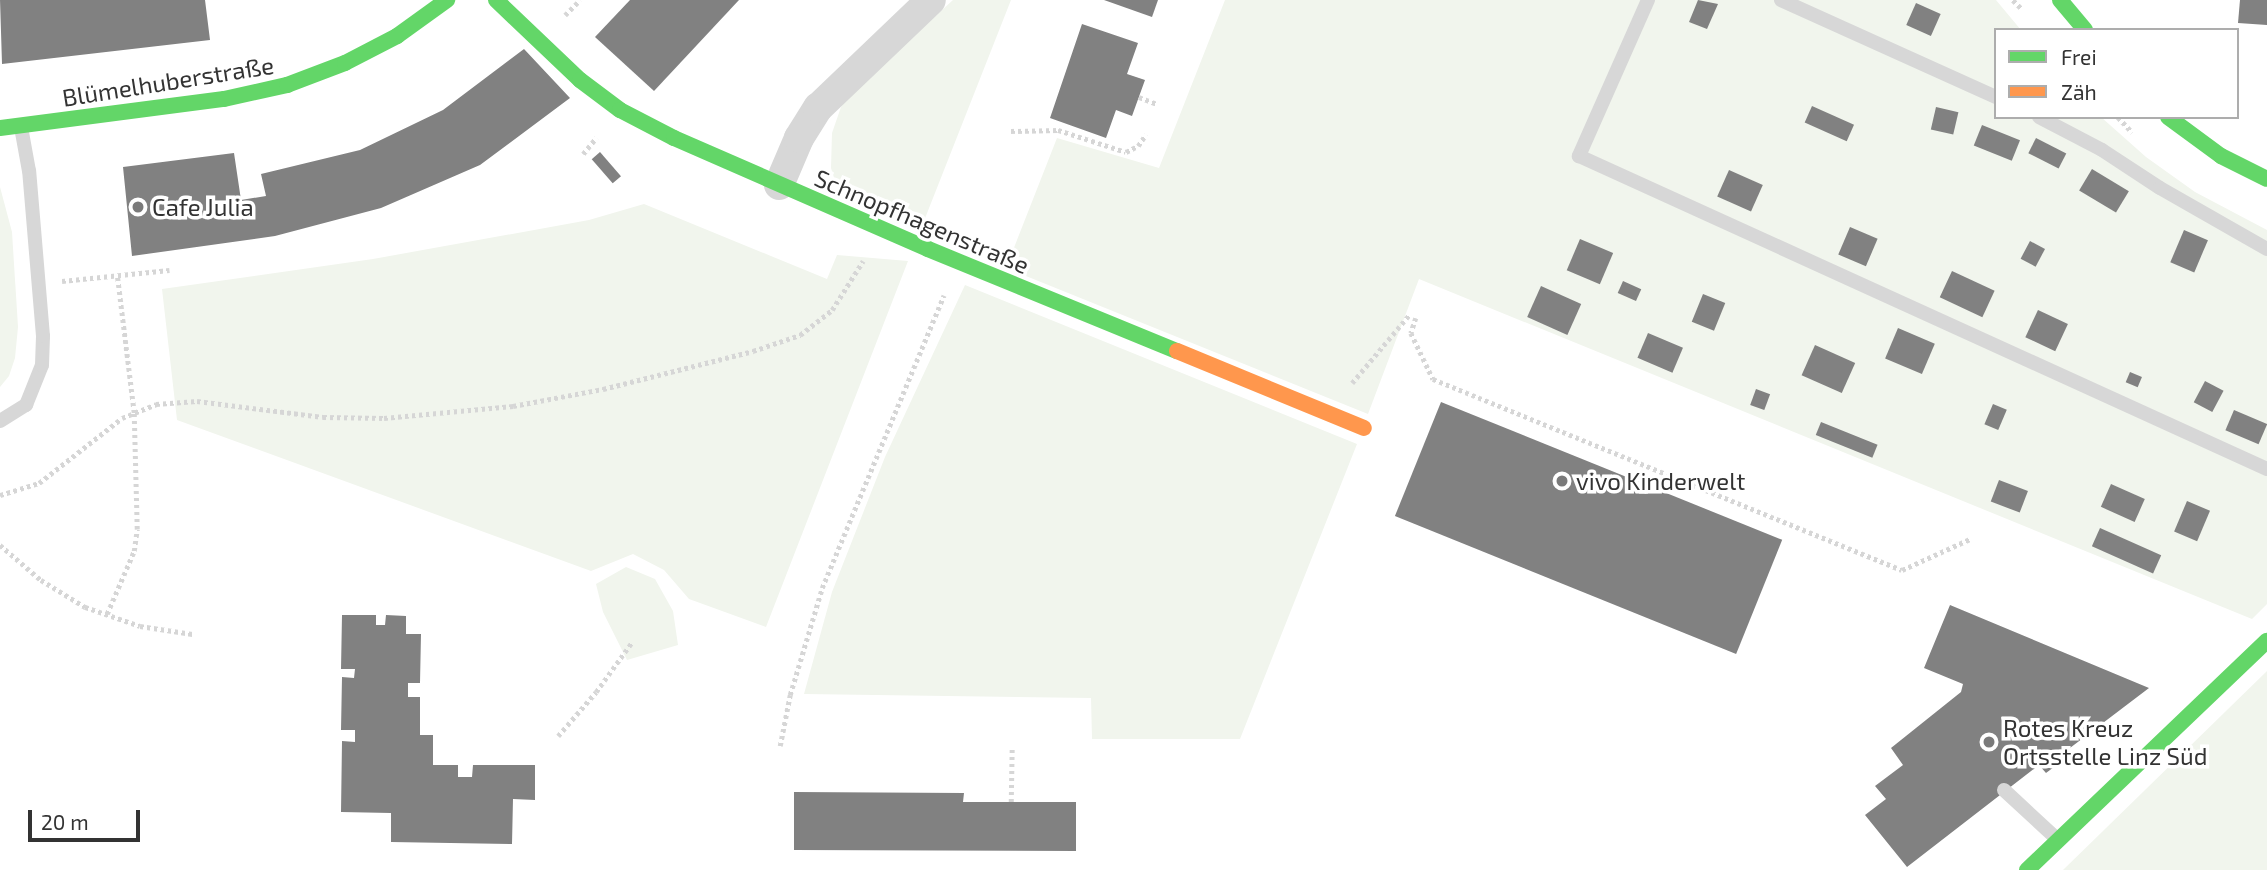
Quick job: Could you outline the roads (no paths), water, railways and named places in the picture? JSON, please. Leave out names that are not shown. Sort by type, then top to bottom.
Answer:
[{"type":"street","name":"Blümelhuberstraße","points":[[0,128],[224,99],[287,85],[345,63],[397,36],[447,0]]},
{"type":"street","name":"Schnopfhagenstraße","points":[[496,0],[580,80],[620,110],[878,228],[1364,428]]},
{"type":"street","points":[[779,185],[799,138],[818,108],[931,0]]},
{"type":"street","points":[[2060,0],[2083,28]]},
{"type":"street","points":[[2171,119],[2221,156],[2267,179]]},
{"type":"street","points":[[2027,870],[2267,641]]},
{"type":"lane","points":[[1648,0],[1579,156],[2267,469]]},
{"type":"lane","points":[[1781,0],[1994,96]]},
{"type":"lane","points":[[2043,119],[2102,150],[2160,188],[2267,248]]},
{"type":"lane","points":[[0,421],[26,405],[42,365],[29,171],[21,127]]},
{"type":"lane","points":[[2004,790],[2058,841]]},
{"type":"place","name":"Cafe Julia","points":[[138,207]]},
{"type":"place","name":"vivo Kinderwelt","points":[[1562,481]]},
{"type":"place","name":"Rotes Kreuz Ortsstelle Linz Süd","points":[[1989,742]]}]
